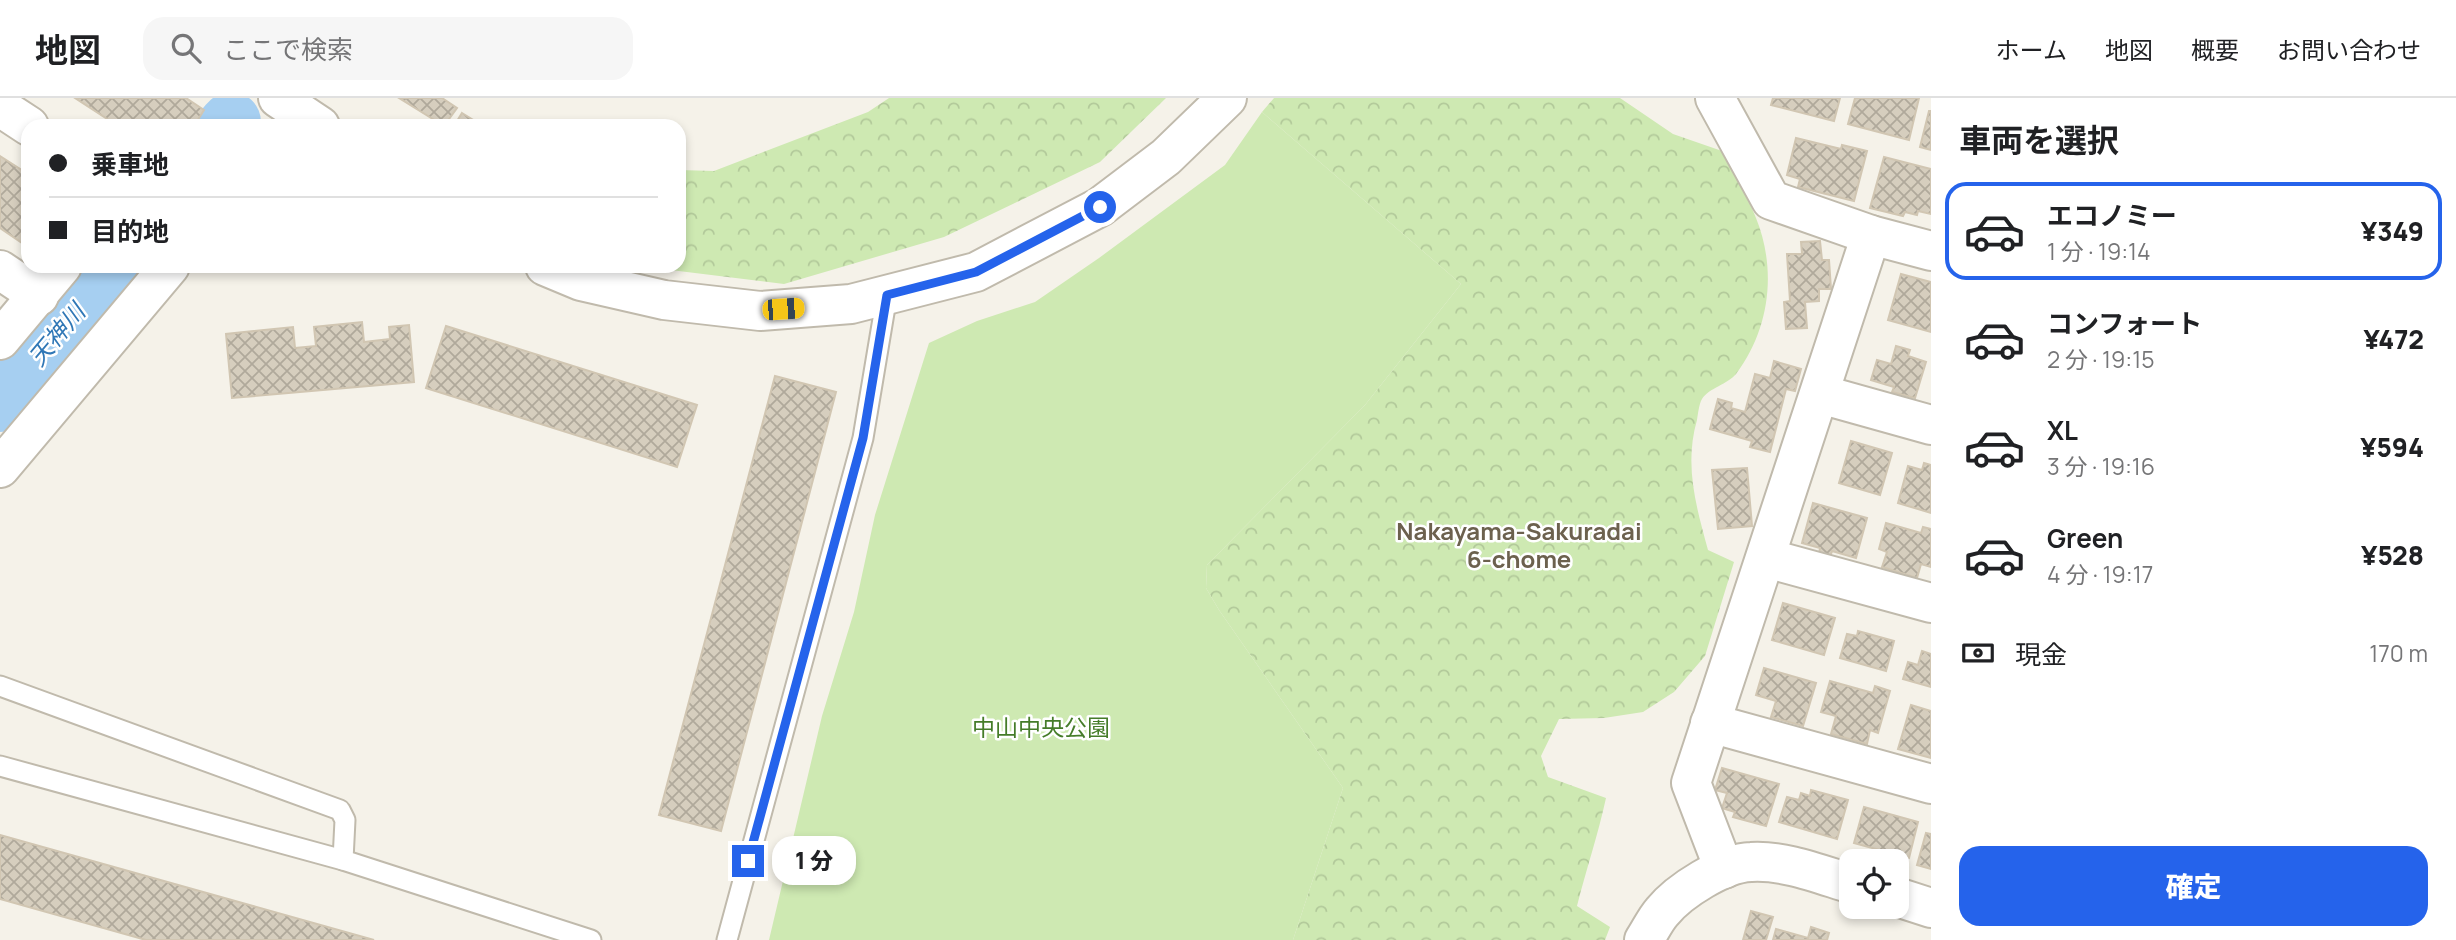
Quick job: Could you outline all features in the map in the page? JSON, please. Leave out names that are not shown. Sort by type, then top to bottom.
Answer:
[{"type":"street","points":[[562,273],[581,281],[664,300],[760,311],[851,304],[976,272],[1100,207],[1166,157],[1227,98]]},
{"type":"street","points":[[1715,98],[1771,200],[1871,235],[1931,250]]},
{"type":"street","points":[[0,107],[21,121]]},
{"type":"street","points":[[1724,869],[1691,783],[1871,235]]},
{"type":"street","points":[[0,270],[39,296]]},
{"type":"street","points":[[0,340],[57,273]]},
{"type":"street","points":[[4,455],[164,273]]},
{"type":"street","points":[[1820,394],[1931,425]]},
{"type":"street","points":[[1766,558],[1931,603]]},
{"type":"street","points":[[1710,723],[1931,784]]},
{"type":"street","points":[[1644,940],[1662,912],[1688,889],[1724,869],[1750,862],[1793,866],[1839,880]]},
{"type":"street","points":[[1909,901],[1931,908]]},
{"type":"lane","points":[[727,940],[863,438],[887,295]]},
{"type":"lane","points":[[0,686],[340,810],[345,820],[343,860]]},
{"type":"lane","points":[[0,766],[343,860],[591,940]]},
{"type":"green space","points":[[889,98],[1166,98],[1100,162],[944,237],[784,284],[686,272],[686,170],[714,171],[868,112]]},
{"type":"green space","points":[[1274,98],[1620,98],[1673,134],[1722,151],[1756,218],[1767,258],[1767,299],[1763,319],[1747,357],[1736,374],[1702,399],[1693,437],[1693,485],[1708,550],[1734,562],[1705,656],[1674,692],[1643,712],[1604,718],[1559,719],[1541,756],[1548,777],[1606,798],[1577,906],[1610,927],[1605,940],[1293,940],[1343,788],[1219,610],[1206,588],[1207,565],[1365,405],[1461,284],[1262,112]]},
{"type":"green space","name":"中山中央公園","points":[[1262,112],[1461,284],[1365,405],[1207,565],[1206,588],[1219,610],[1343,788],[1293,940],[769,940],[822,716],[854,612],[875,515],[929,343],[977,321],[1035,302],[1099,258],[1225,165]]},
{"type":"building","points":[[75,98],[186,98],[204,110],[198,119],[107,119]]},
{"type":"building","points":[[399,98],[442,98],[457,108],[449,119],[433,119]]},
{"type":"building","points":[[1773,98],[1840,98],[1834,121],[1771,105]]},
{"type":"building","points":[[1855,98],[1919,98],[1909,140],[1848,124]]},
{"type":"building","points":[[1931,111],[1931,150],[1920,147]]},
{"type":"building","points":[[462,113],[472,119],[458,119]]},
{"type":"building","points":[[1796,138],[1841,149],[1842,145],[1867,151],[1854,201],[1798,187],[1800,179],[1787,175]]},
{"type":"building","points":[[0,156],[21,170],[21,242],[0,228]]},
{"type":"building","points":[[1884,157],[1931,169],[1931,214],[1918,211],[1917,215],[1905,212],[1903,216],[1870,208]]},
{"type":"building","points":[[1820,241],[1822,260],[1829,260],[1831,289],[1819,289],[1819,301],[1805,302],[1807,328],[1786,329],[1784,302],[1790,301],[1787,254],[1802,254],[1801,242]]},
{"type":"building","points":[[1901,274],[1931,282],[1931,332],[1888,320]]},
{"type":"building","points":[[362,322],[364,342],[390,339],[389,327],[409,325],[414,382],[232,398],[226,334],[293,327],[295,348],[316,346],[314,327]]},
{"type":"building","points":[[446,326],[697,405],[677,467],[426,388]]},
{"type":"building","points":[[1896,346],[1910,350],[1908,356],[1926,362],[1915,398],[1892,392],[1894,387],[1871,380],[1877,360],[1891,364]]},
{"type":"building","points":[[1774,361],[1801,369],[1795,391],[1786,389],[1770,452],[1750,447],[1752,441],[1710,429],[1718,399],[1732,403],[1731,408],[1745,412],[1755,374],[1770,378]]},
{"type":"building","points":[[775,376],[836,392],[721,831],[659,815]]},
{"type":"building","points":[[1851,441],[1892,453],[1880,495],[1839,483]]},
{"type":"building","points":[[1924,463],[1931,465],[1931,513],[1898,503],[1908,466],[1922,470]]},
{"type":"building","points":[[1747,468],[1752,526],[1718,529],[1712,470]]},
{"type":"building","points":[[1813,503],[1867,518],[1856,558],[1832,551],[1830,557],[1819,554],[1820,548],[1802,543]]},
{"type":"building","points":[[1886,523],[1921,533],[1923,527],[1931,529],[1931,567],[1921,564],[1917,578],[1882,567],[1887,552],[1879,549]]},
{"type":"building","points":[[1783,603],[1835,618],[1824,655],[1772,640]]},
{"type":"building","points":[[1858,631],[1894,641],[1886,671],[1840,658],[1847,634],[1857,636]]},
{"type":"building","points":[[1922,651],[1931,654],[1931,687],[1903,679],[1908,662],[1918,665]]},
{"type":"building","points":[[1764,668],[1816,683],[1803,726],[1771,717],[1776,701],[1756,695]]},
{"type":"building","points":[[1830,681],[1873,693],[1875,686],[1890,691],[1878,733],[1870,730],[1867,744],[1831,734],[1836,716],[1821,712]]},
{"type":"building","points":[[1911,705],[1931,711],[1931,758],[1898,749]]},
{"type":"building","points":[[1722,768],[1779,784],[1766,826],[1733,817],[1735,812],[1722,808],[1727,793],[1715,790]]},
{"type":"building","points":[[1811,790],[1848,800],[1837,839],[1779,822],[1787,797],[1799,800],[1801,793],[1810,796]]},
{"type":"building","points":[[1864,807],[1918,822],[1909,858],[1909,849],[1876,849],[1854,843]]},
{"type":"building","points":[[1926,833],[1931,834],[1931,869],[1917,865]]},
{"type":"building","points":[[0,835],[374,940],[146,940],[0,899]]},
{"type":"building","points":[[1751,911],[1773,917],[1766,940],[1743,940]]},
{"type":"building","points":[[1811,927],[1829,933],[1827,940],[1773,940],[1776,929],[1808,938]]},
{"type":"waterway","name":"天神川","points":[[0,402],[106,273]]},
{"type":"district","name":"Nakayama-Sakuradai 6-chome","points":[[1519,544]]},
{"type":"route","points":[[748,861],[863,438],[887,295],[976,272],[1100,207]]}]
